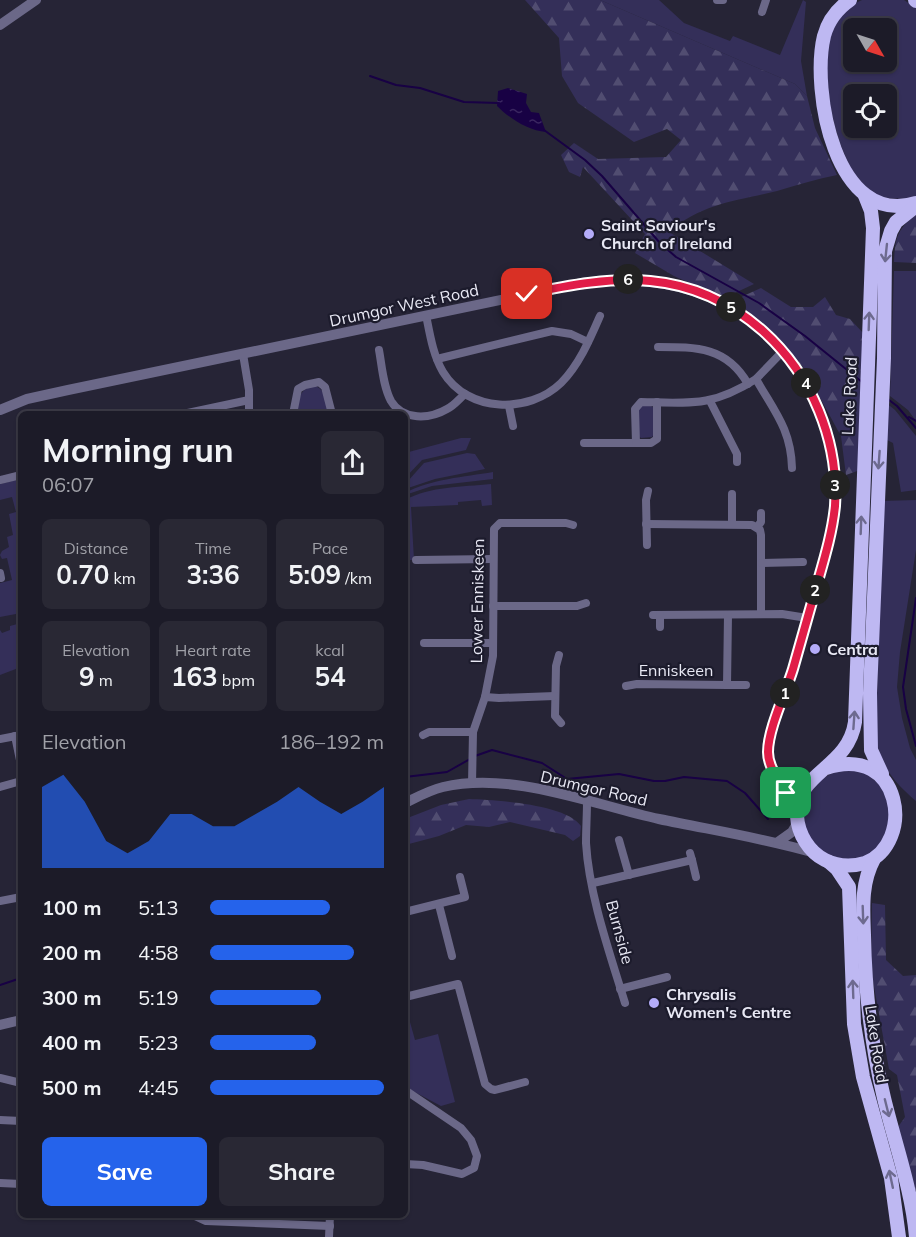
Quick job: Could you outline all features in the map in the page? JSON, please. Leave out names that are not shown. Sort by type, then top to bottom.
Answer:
[{"type":"highway","points":[[850,0],[833,16],[825,36],[822,82],[828,123],[840,162],[850,181],[865,196],[887,206],[916,204]]},
{"type":"highway","name":"Lake Road","points":[[826,768],[846,748],[853,735],[855,722],[873,228],[871,211],[865,196]]},
{"type":"highway","name":"Lake Road","points":[[882,775],[871,750],[870,693],[882,396],[885,251],[896,222],[916,204]]},
{"type":"highway","points":[[855,763],[870,767],[882,775],[895,792],[900,807],[900,822],[890,845],[874,859],[847,866],[827,861],[815,854],[804,839],[798,815],[804,789],[812,778],[826,768],[855,763]]},
{"type":"highway","name":"Lake Road","points":[[874,859],[866,878],[863,901],[865,976],[872,1037],[916,1237]]},
{"type":"highway","name":"Lake Road","points":[[827,861],[837,869],[849,887],[854,1024],[863,1077],[891,1178],[898,1237]]},
{"type":"street","points":[[0,25],[36,0]]},
{"type":"street","points":[[717,0],[723,0]]},
{"type":"street","points":[[762,12],[766,0]]},
{"type":"street","name":"Drumgor West Road","points":[[0,410],[27,399],[68,390],[582,283],[625,279],[676,285],[733,309],[760,329],[783,351],[803,379],[820,412],[830,450],[835,508],[822,566],[769,744],[768,758],[798,815]]},
{"type":"street","points":[[426,315],[432,345],[447,377],[465,394],[490,403],[509,406],[542,396],[558,385],[569,374],[600,316]]},
{"type":"street","points":[[437,358],[552,332],[571,334],[588,342]]},
{"type":"street","points":[[665,358],[662,347],[712,351],[732,364],[752,382],[780,417],[790,444],[792,468]]},
{"type":"street","points":[[379,350],[391,400],[402,411]]},
{"type":"street","points":[[636,443],[637,406],[641,402],[699,403],[710,401],[752,382],[783,351]]},
{"type":"street","points":[[243,354],[249,411]]},
{"type":"street","points":[[294,411],[298,389],[319,382],[325,387],[331,411]]},
{"type":"street","points":[[408,414],[421,417],[440,413],[450,408],[465,394]]},
{"type":"street","points":[[197,411],[249,400]]},
{"type":"street","points":[[710,401],[737,454],[737,462]]},
{"type":"street","points":[[584,443],[651,443],[657,439],[657,402]]},
{"type":"street","points":[[509,406],[513,426]]},
{"type":"street","points":[[0,480],[18,476]]},
{"type":"street","points":[[646,545],[648,491]]},
{"type":"street","points":[[732,494],[732,525]]},
{"type":"street","points":[[757,527],[761,522],[761,513]]},
{"type":"street","name":"Lower Enniskeen","points":[[472,784],[473,732],[485,697],[493,643],[492,559],[493,533],[496,522],[573,525]]},
{"type":"street","points":[[646,524],[752,525],[757,527],[761,535],[761,614]]},
{"type":"street","points":[[416,560],[492,559]]},
{"type":"street","points":[[762,563],[803,562]]},
{"type":"street","points":[[493,606],[577,606],[586,603]]},
{"type":"street","points":[[660,627],[656,615],[782,614],[807,618]]},
{"type":"street","name":"Enniskeen","points":[[727,685],[728,615]]},
{"type":"street","points":[[429,645],[493,643]]},
{"type":"street","points":[[559,655],[556,666],[555,716],[561,723]]},
{"type":"street","name":"Enniskeen","points":[[626,686],[638,684],[746,685]]},
{"type":"street","points":[[485,697],[555,696]]},
{"type":"street","points":[[423,735],[429,732],[473,732]]},
{"type":"street","points":[[0,739],[18,735]]},
{"type":"street","points":[[776,776],[789,781],[812,778]]},
{"type":"street","points":[[0,787],[18,782]]},
{"type":"street","name":"Drumgor Road","points":[[408,802],[443,787],[472,784],[522,786],[658,819],[778,842],[815,854]]},
{"type":"street","name":"Burnside","points":[[587,801],[586,843],[593,883],[602,926],[625,1003]]},
{"type":"street","points":[[778,842],[792,832],[798,815]]},
{"type":"street","name":"Burnside","points":[[619,840],[629,875]]},
{"type":"street","name":"Burnside","points":[[593,883],[691,857],[696,877]]},
{"type":"street","points":[[408,911],[465,897],[460,877]]},
{"type":"street","points":[[0,902],[18,898]]},
{"type":"street","points":[[439,904],[452,956]]},
{"type":"street","name":"Burnside","points":[[620,989],[667,977]]},
{"type":"street","points":[[408,996],[458,984],[485,1083],[495,1090],[525,1082]]},
{"type":"street","points":[[0,1024],[18,1021]]},
{"type":"street","points":[[0,1078],[18,1082]]},
{"type":"street","points":[[408,1092],[461,1128],[471,1140],[477,1159],[474,1168],[462,1174],[423,1165],[408,1164]]},
{"type":"street","points":[[0,1120],[18,1121]]},
{"type":"street","points":[[0,1183],[18,1184]]},
{"type":"street","points":[[200,1218],[206,1221],[330,1226]]},
{"type":"street","points":[[329,1237],[330,1218]]},
{"type":"shaded area","points":[[408,570],[409,570],[408,684]]},
{"type":"green space","points":[[525,0],[600,0],[795,84],[807,96],[815,128],[837,175],[720,204],[681,222],[669,232],[754,284],[724,298],[674,276],[635,253],[645,234],[583,167],[580,177],[569,172],[561,155],[574,143],[598,159],[666,157],[681,140],[667,129],[634,142],[578,103],[562,76],[559,38]]},
{"type":"green space","points":[[600,0],[659,0],[684,23],[730,41],[733,36],[780,55],[803,0],[806,2],[801,61],[807,96],[795,84]]},
{"type":"green space","points":[[862,0],[904,0],[916,8],[916,197],[897,199],[873,193],[856,176],[839,138],[829,93],[828,50],[831,33],[847,9]]},
{"type":"green space","points":[[916,215],[916,263],[894,262],[898,235]]},
{"type":"green space","points":[[894,271],[916,271],[916,421],[908,410],[890,396]]},
{"type":"green space","points":[[761,288],[791,307],[813,307],[825,297],[836,315],[850,319],[864,334],[860,470],[846,475],[841,436],[803,367],[763,323],[730,302]]},
{"type":"green space","points":[[313,386],[321,389],[328,411],[297,411],[302,393]]},
{"type":"green space","points":[[885,402],[895,410],[916,436],[916,490],[901,492],[893,443],[887,440]]},
{"type":"green space","points":[[642,406],[654,408],[652,437],[641,438],[639,436],[639,408]]},
{"type":"green space","points":[[461,438],[471,438],[466,450],[422,460],[408,475],[408,452]]},
{"type":"green space","points":[[467,453],[475,454],[485,469],[435,479],[408,488],[408,481],[424,463]]},
{"type":"green space","points":[[493,472],[493,479],[432,486],[408,494],[408,492],[415,488],[459,477]]},
{"type":"green space","points":[[18,480],[18,614],[0,617],[0,583],[12,580],[7,558],[2,559],[0,555],[9,547],[7,537],[13,535],[9,514],[16,512],[12,497],[0,500],[0,484]]},
{"type":"green space","points":[[491,484],[492,505],[482,506],[481,500],[458,502],[458,505],[411,507],[414,560],[408,560],[408,498],[425,492]]},
{"type":"green space","points":[[916,500],[916,550],[900,652],[897,687],[902,718],[910,748],[916,760],[916,801],[888,772],[880,755],[876,735],[882,501]]},
{"type":"green space","points":[[18,624],[18,668],[0,675],[0,630],[2,633],[10,630],[10,626]]},
{"type":"green space","points":[[852,769],[866,773],[888,792],[889,834],[870,854],[848,859],[830,856],[816,847],[808,833],[804,817],[806,801],[814,786],[830,775]]},
{"type":"green space","points":[[469,799],[546,808],[573,819],[581,826],[580,836],[573,841],[565,835],[510,822],[489,827],[466,825],[439,836],[408,844],[408,818],[441,805]]},
{"type":"green space","points":[[872,903],[885,905],[886,960],[903,976],[916,975],[916,1193],[898,1127],[905,1117],[897,1075],[889,1069],[871,970]]},
{"type":"green space","points":[[408,1015],[415,1040],[438,1034],[455,1102],[441,1106],[409,1089]]},
{"type":"water","points":[[508,88],[527,94],[526,103],[531,112],[539,113],[546,132],[519,123],[497,106],[498,91]]},
{"type":"waterway","points":[[370,76],[464,102],[499,103]]},
{"type":"waterway","points":[[544,130],[585,160],[602,176],[660,243],[676,257],[759,303],[805,336],[862,382]]},
{"type":"waterway","points":[[889,400],[916,428]]},
{"type":"waterway","points":[[909,417],[916,421]]},
{"type":"waterway","points":[[916,598],[903,687],[906,709],[916,746]]},
{"type":"waterway","points":[[475,756],[492,750],[542,763],[567,779],[619,774],[654,781],[684,777],[727,781],[745,793],[768,819]]},
{"type":"waterway","points":[[408,777],[447,772],[470,759]]},
{"type":"waterway","points":[[0,985],[18,979]]},
{"type":"place","name":"Saint Saviour's Church of Ireland","points":[[589,234]]},
{"type":"place","name":"Centra","points":[[815,649]]},
{"type":"place","name":"Chrysalis Women's Centre","points":[[654,1003]]},
{"type":"route","points":[[527,294],[582,283],[625,279],[661,282],[692,290],[733,309],[760,329],[793,364],[812,394],[826,428],[834,475],[835,508],[827,546],[793,669],[769,744],[770,765],[786,793]]}]
